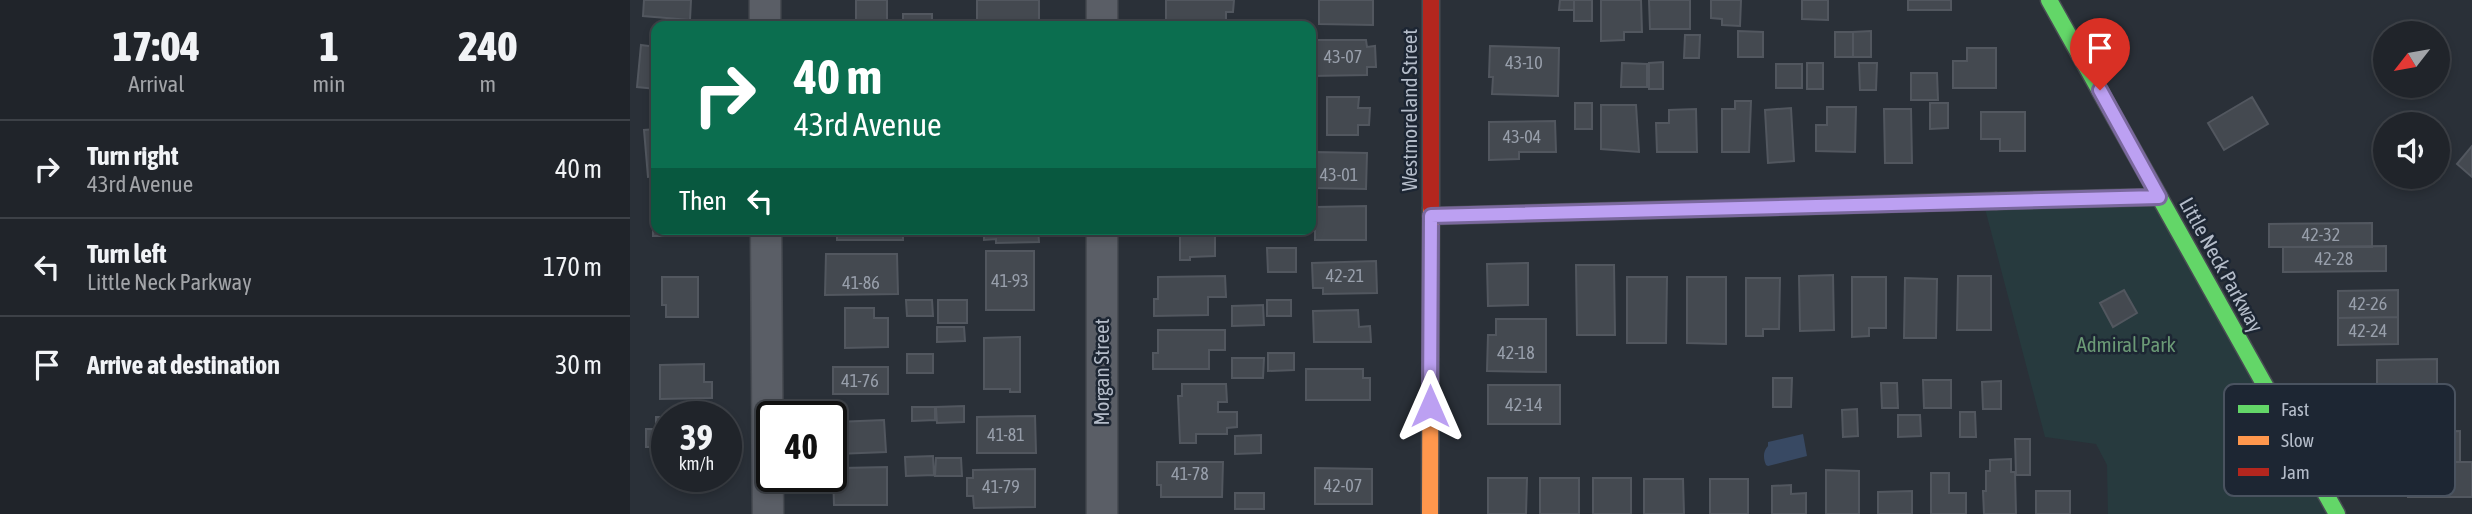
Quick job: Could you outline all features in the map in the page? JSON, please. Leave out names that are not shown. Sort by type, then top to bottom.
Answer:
[{"type":"street","points":[[765,0],[765,21]]},
{"type":"street","points":[[1102,0],[1102,21]]},
{"type":"street","name":"Westmoreland Street","points":[[1430,514],[1431,0]]},
{"type":"street","name":"Little Neck Parkway","points":[[2049,0],[2264,384]]},
{"type":"street","points":[[1431,216],[2159,197]]},
{"type":"street","points":[[766,235],[768,514]]},
{"type":"street","name":"Morgan Street","points":[[1101,514],[1102,235]]},
{"type":"street","name":"Little Neck Parkway","points":[[2327,496],[2337,514]]},
{"type":"green space","name":"Admiral Park","points":[[2159,197],[2264,384],[2224,384],[2224,496],[2327,496],[2337,514],[2108,514],[2107,465],[2096,444],[2045,437],[1983,201]]},
{"type":"water","points":[[1803,434],[1807,456],[1766,465],[1764,455],[1768,442]]},
{"type":"building","points":[[644,0],[691,0],[690,20],[643,16]]},
{"type":"building","points":[[856,0],[887,0],[887,21],[856,21]]},
{"type":"building","points":[[977,0],[1039,0],[1039,21],[977,21]]},
{"type":"building","points":[[1166,0],[1234,0],[1233,12],[1226,12],[1226,21],[1166,21]]},
{"type":"building","points":[[1319,0],[1373,0],[1373,25],[1319,24]]},
{"type":"building","points":[[1560,0],[1574,0],[1574,10],[1559,10]]},
{"type":"building","points":[[1574,0],[1592,0],[1592,21],[1574,21]]},
{"type":"building","points":[[1601,0],[1641,0],[1642,32],[1624,32],[1624,40],[1601,41]]},
{"type":"building","points":[[1649,0],[1690,0],[1690,29],[1650,29]]},
{"type":"building","points":[[1711,0],[1741,0],[1740,26],[1722,25],[1722,19],[1711,18]]},
{"type":"building","points":[[1802,0],[1828,0],[1828,20],[1802,19]]},
{"type":"building","points":[[1908,0],[1951,0],[1951,10],[1908,10]]},
{"type":"building","points":[[903,14],[932,14],[932,21],[903,21]]},
{"type":"building","points":[[1738,31],[1763,32],[1763,57],[1738,57]]},
{"type":"building","points":[[1871,31],[1871,57],[1853,57],[1853,32]]},
{"type":"building","points":[[1835,32],[1853,32],[1853,57],[1835,57]]},
{"type":"building","points":[[1685,35],[1700,35],[1699,58],[1684,58]]},
{"type":"building","points":[[1316,40],[1366,40],[1367,47],[1375,46],[1376,67],[1367,67],[1367,75],[1316,76]]},
{"type":"building","points":[[641,45],[651,46],[651,88],[637,87]]},
{"type":"building","points":[[1490,46],[1559,48],[1558,96],[1492,94],[1493,77],[1489,77]]},
{"type":"building","points":[[1967,48],[1996,48],[1996,88],[1953,88],[1953,61],[1967,61]]},
{"type":"building","points":[[1663,62],[1663,89],[1649,89],[1649,63]]},
{"type":"building","points":[[1622,63],[1647,64],[1647,87],[1621,87]]},
{"type":"building","points":[[1807,63],[1823,63],[1823,89],[1807,89]]},
{"type":"building","points":[[1859,63],[1877,63],[1876,90],[1860,90]]},
{"type":"building","points":[[1776,64],[1802,64],[1802,88],[1776,88]]},
{"type":"building","points":[[1911,73],[1937,73],[1938,100],[1911,100]]},
{"type":"building","points":[[1327,97],[1359,97],[1358,108],[1370,108],[1369,125],[1358,125],[1358,135],[1327,135]]},
{"type":"building","points":[[2252,97],[2268,124],[2224,150],[2208,123]]},
{"type":"building","points":[[1735,101],[1751,101],[1749,152],[1722,152],[1722,109],[1735,109]]},
{"type":"building","points":[[1575,103],[1592,103],[1592,129],[1575,129]]},
{"type":"building","points":[[1930,103],[1948,103],[1948,128],[1930,129]]},
{"type":"building","points":[[1601,105],[1636,105],[1639,152],[1601,149]]},
{"type":"building","points":[[1827,107],[1856,107],[1855,152],[1816,151],[1816,125],[1827,125]]},
{"type":"building","points":[[1791,108],[1794,161],[1768,163],[1765,110]]},
{"type":"building","points":[[1696,109],[1697,152],[1657,152],[1656,123],[1669,123],[1669,110]]},
{"type":"building","points":[[1884,109],[1911,109],[1912,163],[1885,163]]},
{"type":"building","points":[[1981,112],[2025,112],[2025,151],[2000,151],[2000,139],[1981,139]]},
{"type":"building","points":[[1555,121],[1556,152],[1519,152],[1519,159],[1489,160],[1489,122]]},
{"type":"building","points":[[651,129],[651,177],[648,177],[644,130]]},
{"type":"building","points":[[2472,146],[2472,177],[2457,164]]},
{"type":"building","points":[[1316,152],[1367,153],[1366,189],[1316,188]]},
{"type":"building","points":[[1366,206],[1366,240],[1315,240],[1316,207]]},
{"type":"building","points":[[2372,223],[2372,247],[2269,247],[2269,224]]},
{"type":"building","points":[[653,235],[712,235],[712,236]]},
{"type":"building","points":[[837,235],[903,235],[903,240],[837,240]]},
{"type":"building","points":[[984,235],[1038,235],[1039,242],[996,243],[996,239],[984,240]]},
{"type":"building","points":[[1180,235],[1215,235],[1215,256],[1180,260]]},
{"type":"building","points":[[2386,246],[2386,271],[2283,272],[2283,247]]},
{"type":"building","points":[[1267,248],[1296,248],[1296,272],[1268,272]]},
{"type":"building","points":[[986,251],[1034,251],[1034,310],[986,310]]},
{"type":"building","points":[[826,254],[897,254],[898,294],[825,295]]},
{"type":"building","points":[[1376,261],[1377,293],[1323,294],[1323,288],[1313,288],[1312,263]]},
{"type":"building","points":[[1528,263],[1528,305],[1488,306],[1487,264]]},
{"type":"building","points":[[1576,265],[1614,265],[1615,335],[1577,335]]},
{"type":"building","points":[[1833,275],[1834,330],[1800,331],[1799,276]]},
{"type":"building","points":[[1225,276],[1226,297],[1208,297],[1208,315],[1154,316],[1154,299],[1158,299],[1158,277]]},
{"type":"building","points":[[1958,276],[1991,276],[1991,330],[1957,330]]},
{"type":"building","points":[[662,277],[698,277],[698,317],[666,317],[666,305],[662,305]]},
{"type":"building","points":[[1627,277],[1667,277],[1666,343],[1627,343]]},
{"type":"building","points":[[1687,277],[1726,277],[1726,344],[1687,343]]},
{"type":"building","points":[[1852,277],[1886,277],[1886,328],[1869,328],[1869,336],[1852,337]]},
{"type":"building","points":[[1746,278],[1780,278],[1779,329],[1763,329],[1763,336],[1746,336]]},
{"type":"building","points":[[1905,278],[1937,279],[1936,338],[1904,338]]},
{"type":"building","points":[[2124,290],[2137,313],[2113,327],[2100,303]]},
{"type":"building","points":[[2398,290],[2398,317],[2338,318],[2338,291]]},
{"type":"building","points":[[906,300],[932,300],[933,316],[907,316]]},
{"type":"building","points":[[938,300],[967,300],[967,323],[938,323]]},
{"type":"building","points":[[1267,300],[1291,300],[1291,316],[1267,316]]},
{"type":"building","points":[[1263,305],[1264,325],[1232,326],[1232,306]]},
{"type":"building","points":[[845,308],[874,308],[874,318],[888,318],[888,347],[845,348]]},
{"type":"building","points":[[1358,310],[1359,327],[1370,326],[1371,342],[1314,342],[1313,311]]},
{"type":"building","points":[[2398,317],[2398,344],[2338,345],[2338,318]]},
{"type":"building","points":[[1496,319],[1546,319],[1546,372],[1487,371],[1488,335],[1496,335]]},
{"type":"building","points":[[937,327],[964,327],[965,341],[937,342]]},
{"type":"building","points":[[1158,330],[1225,330],[1225,350],[1209,350],[1209,369],[1153,369],[1153,353],[1158,353]]},
{"type":"building","points":[[1020,337],[1020,392],[1010,392],[1010,389],[984,389],[984,338]]},
{"type":"building","points":[[1268,353],[1294,353],[1294,370],[1268,371]]},
{"type":"building","points":[[907,354],[933,354],[933,373],[907,373]]},
{"type":"building","points":[[1232,358],[1264,358],[1263,378],[1232,378]]},
{"type":"building","points":[[2437,359],[2437,384],[2377,384],[2377,360]]},
{"type":"building","points":[[704,364],[704,382],[712,382],[712,398],[660,399],[660,365]]},
{"type":"building","points":[[833,367],[888,367],[888,394],[833,394]]},
{"type":"building","points":[[1306,369],[1363,369],[1363,378],[1370,378],[1370,400],[1306,400]]},
{"type":"building","points":[[1773,378],[1792,378],[1791,407],[1773,407]]},
{"type":"building","points":[[1923,380],[1951,380],[1951,408],[1924,408]]},
{"type":"building","points":[[2001,381],[2001,409],[1983,409],[1982,382]]},
{"type":"building","points":[[1881,383],[1897,383],[1898,408],[1882,408]]},
{"type":"building","points":[[1182,384],[1226,384],[1227,402],[1218,402],[1218,412],[1237,412],[1237,427],[1227,428],[1227,434],[1196,434],[1196,443],[1180,443],[1178,396],[1182,396]]},
{"type":"building","points":[[1488,385],[1560,385],[1560,424],[1488,424]]},
{"type":"building","points":[[964,406],[964,422],[937,423],[936,407]]},
{"type":"building","points":[[912,407],[935,407],[935,420],[912,421]]},
{"type":"building","points":[[1857,409],[1858,436],[1843,437],[1842,410]]},
{"type":"building","points":[[1960,412],[1975,412],[1976,437],[1960,437]]},
{"type":"building","points":[[1898,415],[1920,415],[1921,436],[1898,437]]},
{"type":"building","points":[[1035,416],[1036,453],[977,453],[977,417]]},
{"type":"building","points":[[884,420],[886,452],[847,454],[847,422]]},
{"type":"building","points":[[646,429],[651,429],[651,447],[646,447]]},
{"type":"building","points":[[2455,431],[2460,431],[2460,462],[2455,462]]},
{"type":"building","points":[[1261,435],[1261,453],[1235,454],[1235,436]]},
{"type":"building","points":[[2015,439],[2030,439],[2030,475],[2016,475]]},
{"type":"building","points":[[933,456],[934,475],[906,476],[905,457]]},
{"type":"building","points":[[936,458],[961,458],[962,476],[935,476]]},
{"type":"building","points":[[2011,459],[2011,472],[2015,472],[2016,514],[1984,514],[1983,491],[1986,491],[1986,471],[1990,471],[1990,460]]},
{"type":"building","points":[[1157,462],[1223,462],[1222,497],[1161,497],[1161,485],[1157,485]]},
{"type":"building","points":[[2455,462],[2472,462],[2472,497],[2408,497],[2455,496]]},
{"type":"building","points":[[887,467],[887,505],[834,505],[834,492],[847,492],[847,468]]},
{"type":"building","points":[[1315,468],[1372,469],[1372,504],[1315,504]]},
{"type":"building","points":[[1035,469],[1035,507],[974,508],[973,496],[967,496],[967,478],[973,478],[973,470]]},
{"type":"building","points":[[1826,470],[1859,471],[1859,514],[1826,514]]},
{"type":"building","points":[[1931,473],[1949,473],[1949,493],[1966,493],[1966,514],[1931,514]]},
{"type":"building","points":[[1488,478],[1527,478],[1526,514],[1488,514]]},
{"type":"building","points":[[1540,478],[1579,478],[1579,514],[1540,514]]},
{"type":"building","points":[[1593,478],[1631,478],[1631,514],[1593,514]]},
{"type":"building","points":[[1644,479],[1683,479],[1684,514],[1644,514]]},
{"type":"building","points":[[1710,479],[1748,479],[1748,514],[1710,514]]},
{"type":"building","points":[[1791,485],[1791,494],[1806,493],[1806,514],[1772,514],[1772,486]]},
{"type":"building","points":[[1912,491],[1912,514],[1878,514],[1878,492]]},
{"type":"building","points":[[2036,491],[2070,491],[2070,514],[2036,514]]},
{"type":"building","points":[[1235,493],[1264,493],[1264,509],[1235,509]]},
{"type":"traffic: fast","points":[[2049,0],[2264,384]]},
{"type":"traffic: fast","points":[[1996,201],[2159,197]]},
{"type":"traffic: fast","points":[[2327,496],[2337,514]]},
{"type":"traffic: slow","points":[[1430,514],[1431,208]]},
{"type":"traffic: jam","points":[[1431,0],[1431,208]]},
{"type":"traffic: jam","points":[[1431,216],[1996,201]]},
{"type":"route","points":[[1430,406],[1431,216],[2159,197],[2100,90]]}]
